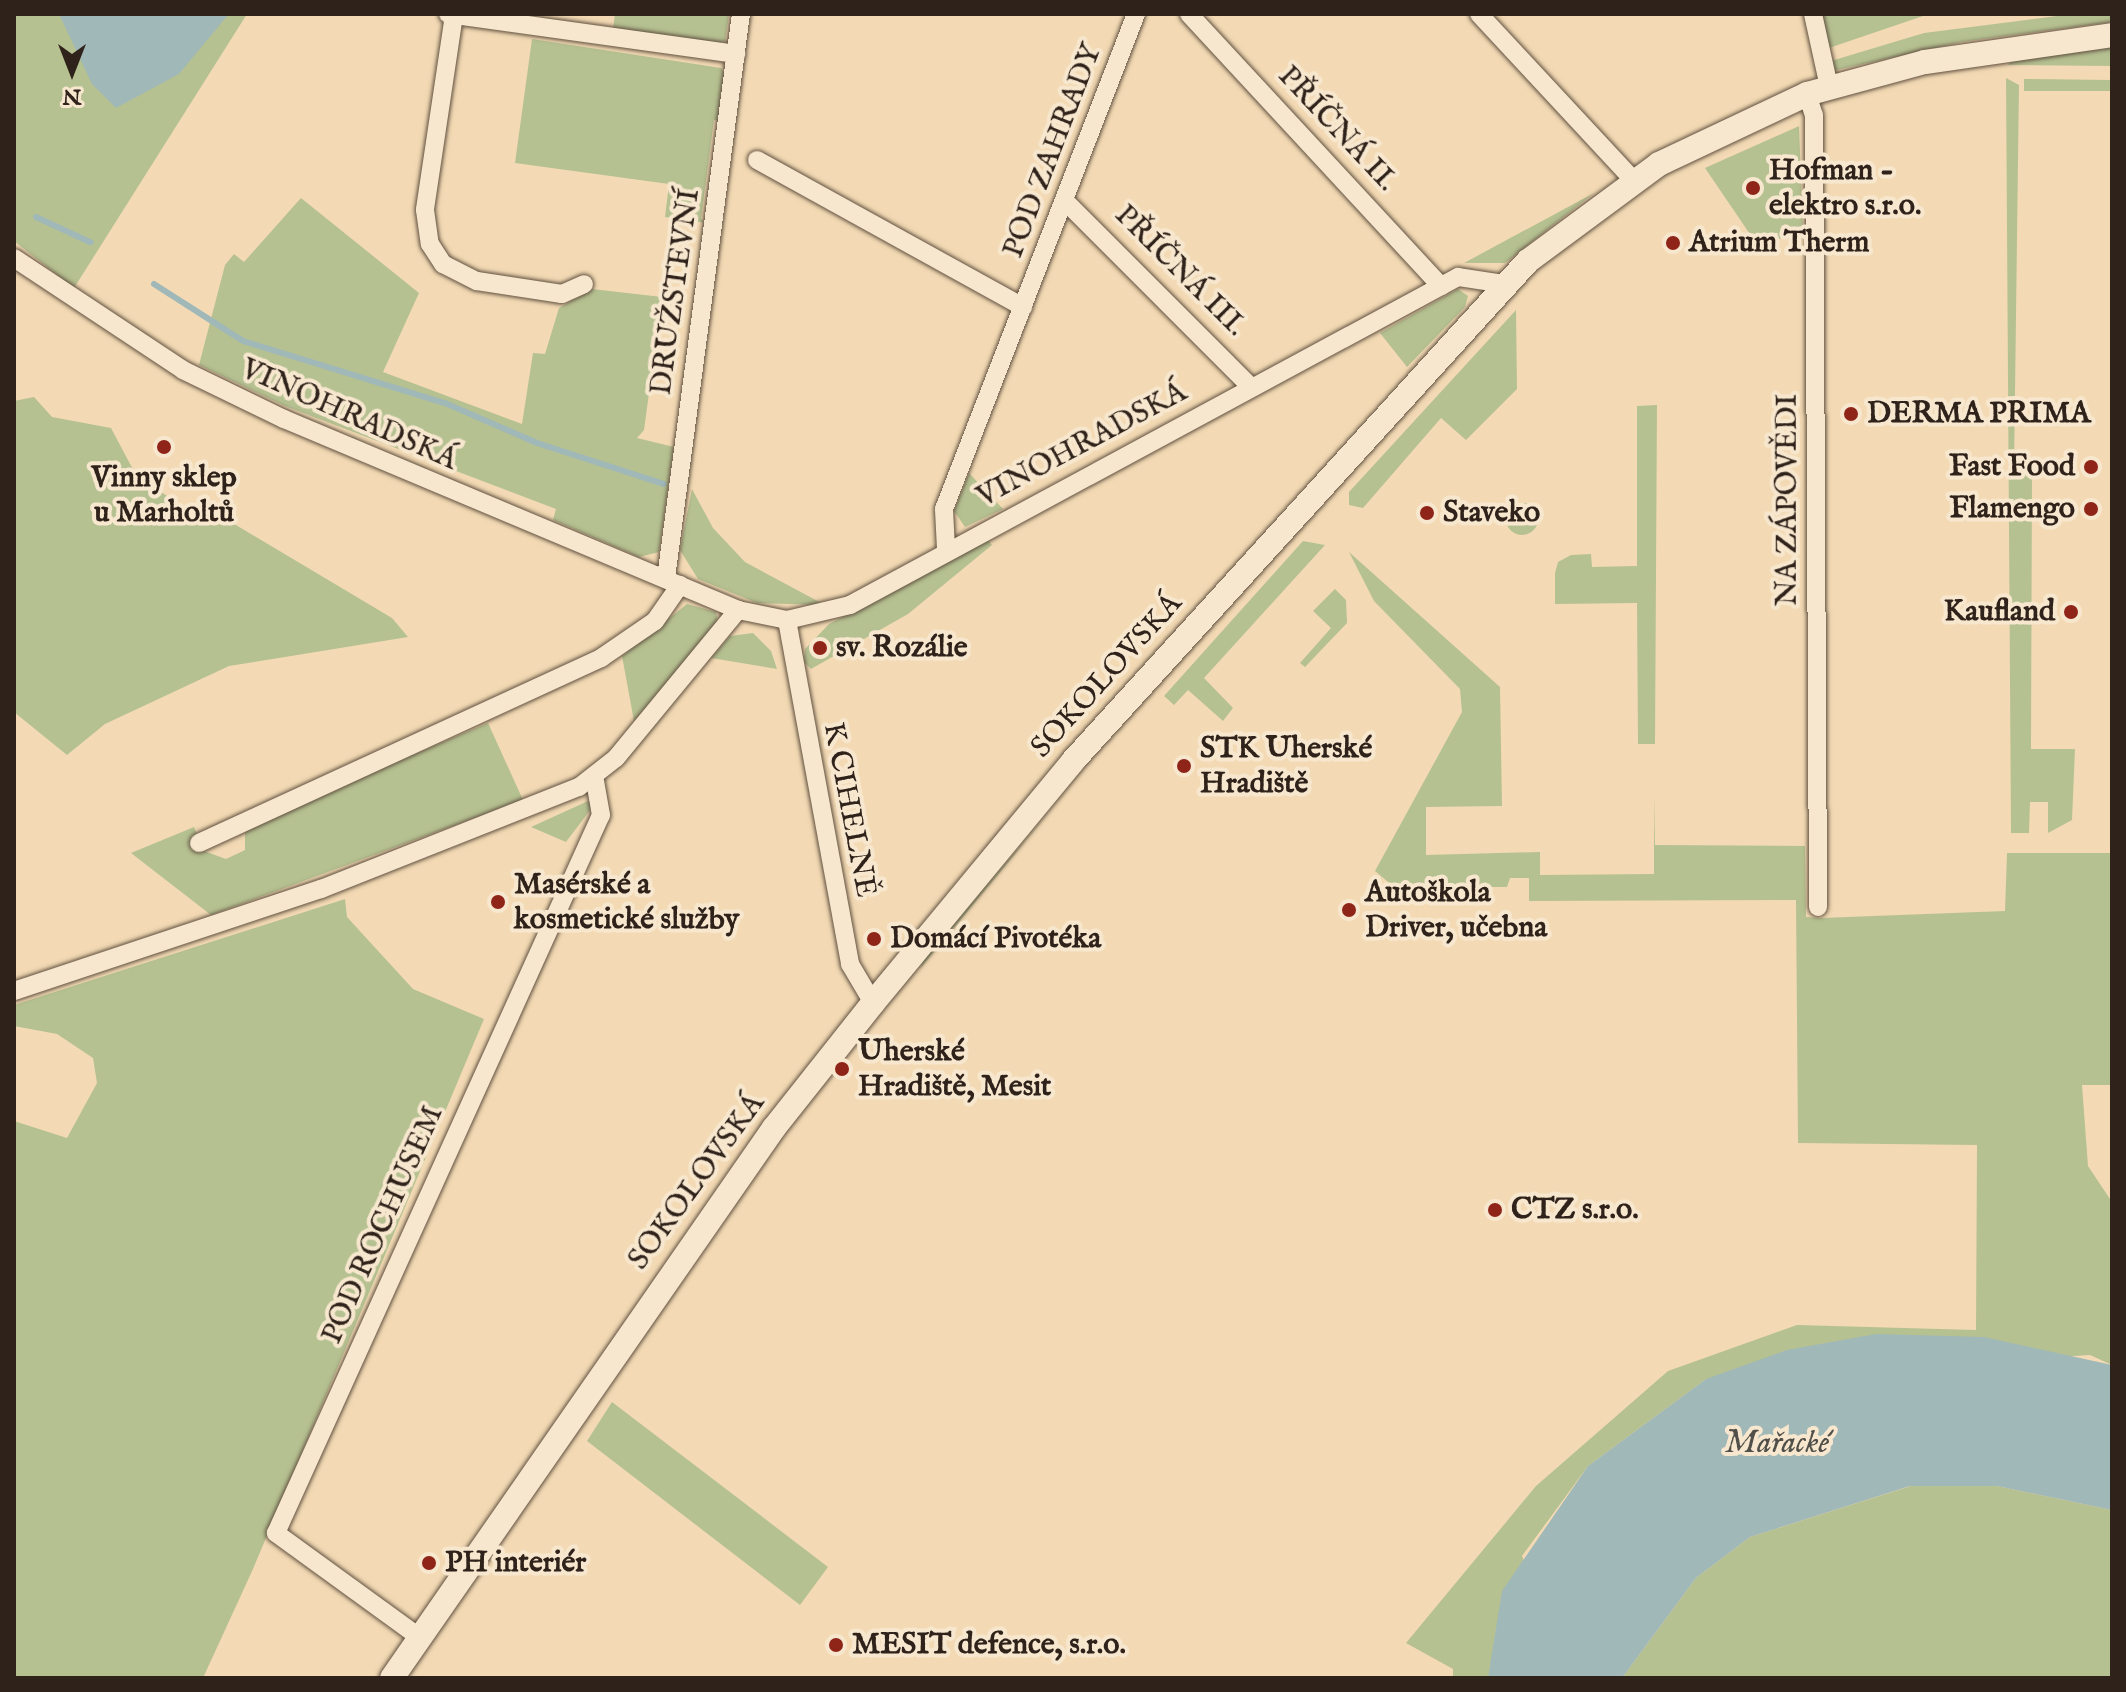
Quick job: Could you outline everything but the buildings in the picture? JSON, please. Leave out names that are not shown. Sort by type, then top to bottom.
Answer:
[{"type":"main road","name":"SOKOLOVSKÁ","points":[[392,1678],[774,1128],[873,1003],[1073,761],[1504,284],[1633,180],[1818,91],[1947,57],[2112,35]]},
{"type":"street","points":[[584,284],[562,294],[477,281],[443,264],[430,244],[425,210],[451,14],[736,54]]},
{"type":"street","name":"DRUŽSTEVNÍ","points":[[673,581],[741,14]]},
{"type":"street","name":"POD ZAHRADY","points":[[946,549],[944,509],[1136,14]]},
{"type":"street","name":"PŘÍČNÁ II.","points":[[1189,14],[1437,279]]},
{"type":"street","points":[[1479,14],[1633,180]]},
{"type":"street","name":"NA ZÁPOVĚDI","points":[[1813,14],[1818,91],[1814,115],[1818,907]]},
{"type":"street","name":"POD ZAHRADY","points":[[757,160],[1023,307]]},
{"type":"street","name":"PŘÍČNÁ III.","points":[[1064,200],[1251,387]]},
{"type":"street","name":"VINOHRADSKÁ","points":[[14,258],[219,388],[738,610],[787,620],[850,605],[946,549],[1251,387],[1437,279],[1467,274],[1504,284]]},
{"type":"street","points":[[199,843],[601,658],[655,621],[673,581]]},
{"type":"street","points":[[14,991],[321,889],[594,777],[738,610]]},
{"type":"street","name":"K CIHELNĚ","points":[[787,620],[850,964],[873,1003]]},
{"type":"street","name":"POD ROCHUSEM","points":[[419,1637],[276,1533],[601,815],[594,777]]},
{"type":"green space","points":[[14,14],[247,14],[74,288],[14,241]]},
{"type":"green space","points":[[615,14],[729,14],[725,41],[717,45],[613,29]]},
{"type":"green space","points":[[1820,14],[1925,14],[1926,15],[1829,48]]},
{"type":"green space","points":[[2072,14],[2112,14],[2112,22],[1961,42],[1832,71],[1831,61],[1924,33]]},
{"type":"green space","points":[[532,39],[721,68],[727,77],[721,121],[714,120],[701,219],[707,223],[665,217],[669,184],[515,163]]},
{"type":"green space","points":[[2112,47],[2112,66],[2008,65],[2012,60]]},
{"type":"green space","points":[[2006,78],[2019,85],[2014,471],[2032,472],[2031,749],[2075,749],[2072,820],[2048,833],[2048,802],[2030,802],[2029,833],[2011,833]]},
{"type":"green space","points":[[2024,79],[2112,80],[2112,91],[2024,91]]},
{"type":"green space","points":[[1799,126],[1803,231],[1758,246],[1705,168]]},
{"type":"green space","points":[[1594,193],[1505,263],[1464,263]]},
{"type":"green space","points":[[301,198],[419,293],[383,372],[522,424],[533,353],[545,354],[559,308],[592,289],[662,297],[644,430],[637,438],[674,447],[659,552],[639,557],[553,520],[556,509],[285,406],[199,365],[225,265],[234,254],[244,262]]},
{"type":"green space","points":[[1458,289],[1468,296],[1465,307],[1407,367],[1380,333]]},
{"type":"green space","points":[[1516,310],[1517,389],[1466,440],[1441,418],[1363,508],[1349,505],[1349,492]]},
{"type":"green space","points":[[34,397],[52,417],[111,428],[137,477],[180,504],[226,519],[392,618],[408,637],[229,666],[105,724],[67,755],[14,712],[14,401]]},
{"type":"green space","points":[[1657,405],[1655,744],[1638,744],[1637,603],[1555,604],[1555,573],[1558,562],[1571,555],[1591,554],[1592,567],[1637,566],[1637,406]]},
{"type":"green space","points":[[969,473],[1003,509],[965,527],[954,511]]},
{"type":"green space","points":[[692,489],[713,528],[745,562],[825,605],[757,603],[698,579],[680,550]]},
{"type":"green space","points":[[1522,503],[1533,508],[1538,519],[1533,530],[1522,535],[1511,530],[1506,519],[1511,508]]},
{"type":"green space","points":[[988,540],[992,545],[908,614],[811,669],[804,662],[805,649],[829,624]]},
{"type":"green space","points":[[1303,541],[1325,545],[1204,678],[1233,708],[1223,721],[1188,690],[1174,705],[1164,696]]},
{"type":"green space","points":[[1349,552],[1500,687],[1502,806],[1426,807],[1426,855],[1540,852],[1540,875],[1654,874],[1654,795],[1655,845],[1805,846],[1806,917],[1821,918],[2005,911],[2007,853],[2112,853],[2112,1085],[2082,1085],[2088,1166],[2112,1202],[2112,1365],[2090,1355],[1706,1379],[1588,1466],[1522,1556],[1578,1678],[1453,1678],[1453,1669],[1406,1643],[1536,1486],[1668,1371],[1797,1325],[1976,1330],[1977,1145],[1798,1143],[1796,900],[1529,901],[1529,878],[1510,878],[1507,887],[1394,887],[1375,871],[1462,712],[1460,689],[1374,601]]},
{"type":"green space","points":[[1335,589],[1346,600],[1347,623],[1305,667],[1300,663],[1331,628],[1313,611]]},
{"type":"green space","points":[[687,604],[716,612],[718,623],[634,721],[622,656]]},
{"type":"green space","points":[[753,633],[771,651],[777,669],[711,658],[730,636]]},
{"type":"green space","points":[[488,723],[523,800],[211,915],[131,853],[194,827],[204,851],[226,859],[245,850],[245,826]]},
{"type":"green space","points":[[588,801],[594,805],[566,842],[531,827]]},
{"type":"green space","points":[[1054,807],[920,969],[925,958]]},
{"type":"green space","points":[[345,899],[347,917],[413,989],[484,1019],[253,1569],[203,1678],[14,1678],[14,1121],[67,1138],[97,1083],[93,1058],[57,1034],[14,1026],[14,1005]]},
{"type":"green space","points":[[612,1402],[828,1567],[800,1605],[587,1441]]},
{"type":"green space","points":[[1911,1486],[1997,1486],[2112,1510],[2112,1678],[1622,1678],[1696,1578],[1750,1537]]},
{"type":"water","points":[[59,14],[227,16],[179,74],[116,108],[92,84]]},
{"type":"water","name":"Mařacké","points":[[1876,1334],[1984,1337],[2112,1365],[2112,1510],[1997,1486],[1910,1486],[1750,1537],[1696,1578],[1622,1678],[1488,1678],[1502,1591],[1588,1466],[1706,1379],[1787,1350]]},
{"type":"waterway","points":[[36,217],[90,242]]},
{"type":"waterway","points":[[154,284],[243,341],[445,403],[537,443],[664,484]]},
{"type":"place","name":"Hofman - elektro s.r.o.","points":[[1753,188]]},
{"type":"place","name":"Atrium Therm","points":[[1673,243]]},
{"type":"place","name":"DERMA PRIMA","points":[[1851,414]]},
{"type":"place","name":"Vinny sklep u Marholtů","points":[[164,447]]},
{"type":"place","name":"Fast Food","points":[[2091,467]]},
{"type":"place","name":"Flamengo","points":[[2091,509]]},
{"type":"place","name":"Staveko","points":[[1427,513]]},
{"type":"place","name":"Kaufland","points":[[2071,612]]},
{"type":"place","name":"sv. Rozálie","points":[[820,648]]},
{"type":"place","name":"STK Uherské Hradiště","points":[[1184,766]]},
{"type":"place","name":"Masérské a kosmetické služby","points":[[498,902]]},
{"type":"place","name":"Autoškola Driver, učebna","points":[[1349,910]]},
{"type":"place","name":"Domácí Pivotéka","points":[[874,939]]},
{"type":"place","name":"Uherské Hradiště, Mesit","points":[[842,1069]]},
{"type":"place","name":"CTZ s.r.o.","points":[[1495,1210]]},
{"type":"place","name":"PH interiér","points":[[429,1563]]},
{"type":"place","name":"MESIT defence, s.r.o.","points":[[836,1645]]}]
